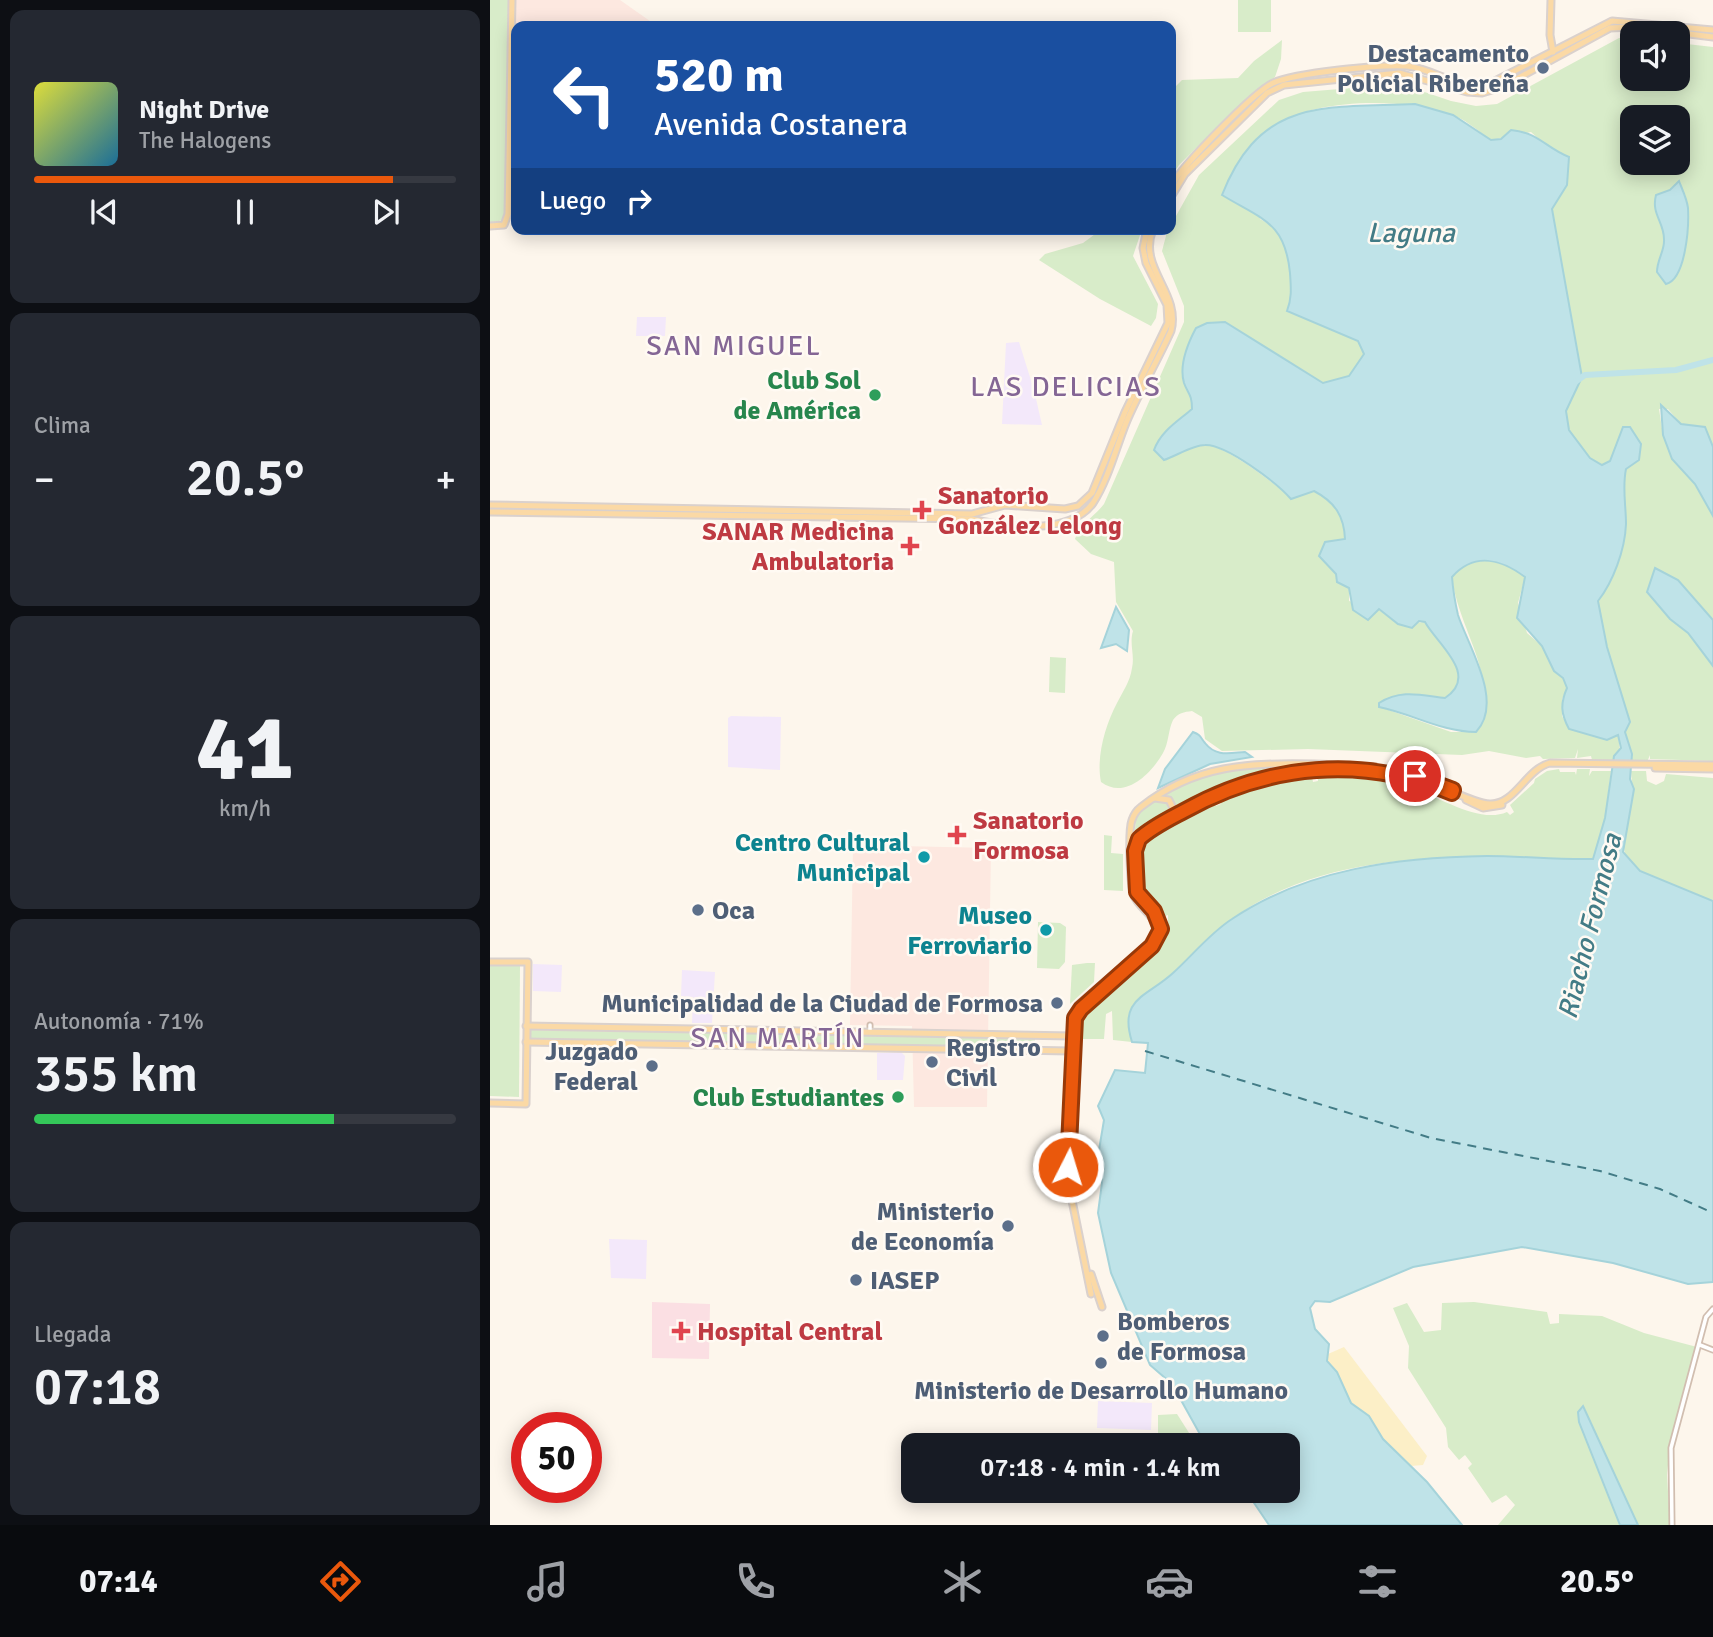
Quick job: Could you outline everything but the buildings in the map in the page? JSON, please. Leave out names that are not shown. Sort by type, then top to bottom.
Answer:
[{"type":"main road","points":[[512,0],[512,21]]},
{"type":"main road","points":[[1550,0],[1552,51],[1555,58]]},
{"type":"main road","points":[[1176,179],[1187,163],[1275,82],[1397,66],[1417,68],[1477,87],[1501,81],[1552,51],[1612,21],[1713,30]]},
{"type":"main road","points":[[1176,189],[1185,174],[1278,87],[1399,73],[1467,92],[1482,93],[1502,87],[1600,33],[1618,27],[1713,37]]},
{"type":"main road","points":[[490,226],[504,225],[508,214],[511,54]]},
{"type":"main road","points":[[490,505],[968,514],[1005,505],[1065,509],[1078,506],[1088,498],[1125,412],[1165,331],[1167,305],[1144,255],[1146,235]]},
{"type":"main road","points":[[490,512],[971,519],[1002,527],[1046,525],[1077,517],[1095,499],[1131,412],[1171,331],[1174,317],[1171,300],[1149,256],[1152,235]]},
{"type":"main road","points":[[1102,1307],[1095,1294],[1068,1167],[1073,1010],[1151,942],[1156,932],[1152,915],[1133,894],[1130,827],[1137,810],[1187,780],[1213,770],[1264,763],[1371,767],[1415,776],[1452,791],[1483,808],[1492,808],[1508,802],[1536,772],[1547,767],[1713,767]]},
{"type":"main road","points":[[1072,1036],[1081,1009],[1157,939],[1159,920],[1137,892],[1135,851],[1142,835],[1168,819],[1236,786],[1306,771],[1376,771],[1452,791]]},
{"type":"main road","points":[[1154,798],[1165,798],[1171,803],[1173,811],[1168,819]]},
{"type":"main road","points":[[490,962],[528,962],[526,1104],[490,1103]]},
{"type":"main road","points":[[526,1026],[870,1029],[1072,1036]]},
{"type":"main road","points":[[526,1042],[1072,1051]]},
{"type":"main road","points":[[1072,1051],[1065,1166],[1091,1294]]},
{"type":"street","points":[[1672,1525],[1669,1487],[1671,1448],[1706,1317],[1713,1309]]},
{"type":"street","points":[[1700,1345],[1713,1350]]},
{"type":"shaded area","points":[[515,0],[620,0],[650,21],[515,21]]},
{"type":"shaded area","points":[[637,317],[666,317],[665,336],[636,336]]},
{"type":"shaded area","points":[[1019,342],[1042,425],[1002,424],[1006,343]]},
{"type":"shaded area","points":[[781,717],[780,770],[728,767],[728,718]]},
{"type":"shaded area","points":[[853,845],[991,848],[987,1107],[914,1107],[912,1026],[850,1025]]},
{"type":"shaded area","points":[[533,964],[562,965],[561,992],[533,991]]},
{"type":"shaded area","points":[[682,970],[715,972],[712,1023],[692,1023],[693,997],[681,996]]},
{"type":"shaded area","points":[[901,1052],[905,1056],[903,1080],[877,1080],[877,1053]]},
{"type":"shaded area","points":[[609,1239],[647,1240],[646,1279],[611,1278]]},
{"type":"shaded area","name":"Hospital Central","points":[[652,1302],[710,1304],[709,1359],[652,1358]]},
{"type":"shaded area","points":[[1098,1401],[1152,1403],[1151,1430],[1097,1428]]},
{"type":"green space","points":[[490,0],[509,0],[505,210],[503,220],[490,223]]},
{"type":"green space","points":[[1238,0],[1271,0],[1271,32],[1238,32]]},
{"type":"green space","points":[[1619,38],[1620,91],[1690,91],[1690,44],[1713,47],[1713,447],[1705,427],[1681,424],[1668,409],[1659,409],[1663,435],[1672,459],[1691,475],[1713,516],[1713,620],[1678,580],[1655,568],[1647,592],[1670,619],[1688,633],[1713,664],[1713,761],[1650,759],[1650,755],[1647,762],[1631,761],[1597,601],[1616,569],[1620,553],[1626,469],[1639,460],[1621,436],[1610,462],[1602,465],[1590,458],[1569,430],[1566,411],[1581,377],[1552,208],[1567,185],[1551,150],[1531,132],[1491,140],[1450,114],[1401,104],[1372,103],[1315,109],[1289,118],[1267,130],[1250,147],[1260,219],[1282,235],[1289,252],[1292,283],[1287,311],[1358,341],[1364,354],[1349,376],[1323,383],[1248,336],[1192,394],[1192,409],[1182,418],[1164,460],[1195,447],[1213,446],[1249,466],[1291,499],[1314,491],[1328,500],[1343,523],[1345,539],[1336,541],[1319,556],[1349,588],[1349,601],[1378,609],[1398,624],[1425,622],[1453,660],[1457,670],[1455,689],[1445,698],[1403,694],[1379,703],[1383,708],[1451,732],[1476,732],[1483,712],[1484,692],[1476,654],[1456,597],[1452,577],[1460,569],[1478,561],[1497,562],[1516,571],[1525,577],[1518,603],[1527,633],[1542,646],[1567,688],[1562,699],[1562,716],[1569,729],[1607,740],[1618,733],[1621,761],[1592,760],[1591,756],[1577,758],[1578,749],[1575,758],[1543,759],[1540,756],[1526,758],[1489,751],[1462,755],[1308,749],[1222,751],[1205,739],[1202,717],[1192,711],[1181,713],[1173,720],[1163,753],[1152,769],[1128,786],[1110,787],[1101,782],[1101,752],[1105,732],[1131,673],[1133,631],[1116,602],[1114,562],[1091,554],[1075,539],[1104,504],[1184,322],[1184,306],[1162,251],[1166,235],[1176,235],[1176,216],[1199,175],[1279,100],[1303,92],[1401,84],[1451,101],[1476,106],[1497,104]]},
{"type":"green space","points":[[1282,40],[1281,59],[1275,77],[1230,115],[1176,170],[1176,86],[1182,80],[1238,78],[1254,61]]},
{"type":"green space","points":[[1094,235],[1140,235],[1133,256],[1158,304],[1156,318],[1151,326],[1100,299],[1039,260],[1045,254],[1083,243]]},
{"type":"green space","points":[[1050,657],[1066,658],[1065,693],[1049,692]]},
{"type":"green space","points":[[1256,765],[1315,767],[1243,782],[1176,812],[1172,799],[1165,794],[1209,773]]},
{"type":"green space","points":[[1559,769],[1560,772],[1575,772],[1576,775],[1577,769],[1590,769],[1589,776],[1592,771],[1611,771],[1605,818],[1593,859],[1501,857],[1407,860],[1360,867],[1315,878],[1272,895],[1232,919],[1173,973],[1138,1000],[1130,1015],[1132,1042],[1113,1040],[1112,1011],[1106,1014],[1104,1039],[1078,1039],[1079,1016],[1162,942],[1168,928],[1168,915],[1162,917],[1160,910],[1140,893],[1136,864],[1138,853],[1148,837],[1180,816],[1182,819],[1214,802],[1216,806],[1221,804],[1220,800],[1247,788],[1217,799],[1216,796],[1263,780],[1258,785],[1312,777],[1313,782],[1318,781],[1318,777],[1376,779],[1407,786],[1406,791],[1412,792],[1413,788],[1473,812],[1496,815],[1507,812],[1510,815],[1514,812],[1510,805],[1535,779],[1547,771]]},
{"type":"green space","points":[[1631,771],[1646,771],[1647,781],[1656,785],[1664,781],[1666,774],[1713,778],[1713,901],[1640,871],[1625,856],[1623,839],[1633,798]]},
{"type":"green space","points":[[1155,800],[1167,802],[1169,814],[1139,833],[1134,842],[1136,816]]},
{"type":"green space","points":[[1104,835],[1112,836],[1111,853],[1123,854],[1123,891],[1104,890]]},
{"type":"green space","points":[[1038,922],[1060,923],[1066,927],[1065,962],[1059,969],[1037,968]]},
{"type":"green space","points":[[1095,963],[1094,982],[1070,1004],[1072,965]]},
{"type":"green space","points":[[490,966],[520,966],[519,1097],[490,1096]]},
{"type":"green space","points":[[529,1030],[1035,1038],[1035,1048],[529,1039]]},
{"type":"green space","points":[[1474,1302],[1547,1312],[1550,1324],[1559,1323],[1559,1314],[1602,1316],[1644,1333],[1697,1347],[1670,1445],[1667,1475],[1670,1525],[1498,1525],[1515,1505],[1506,1495],[1492,1503],[1468,1468],[1472,1464],[1465,1455],[1459,1460],[1448,1447],[1446,1428],[1408,1368],[1409,1346],[1393,1308],[1407,1303],[1424,1332],[1441,1330],[1442,1303]]},
{"type":"green space","points":[[1177,1414],[1189,1433],[1158,1433],[1158,1415]]},
{"type":"sand","points":[[1344,1347],[1427,1456],[1423,1465],[1411,1466],[1383,1439],[1371,1419],[1351,1403],[1337,1372],[1326,1359],[1328,1354]]},
{"type":"water","name":"Laguna","points":[[1415,104],[1453,115],[1491,140],[1501,139],[1511,130],[1521,132],[1536,137],[1569,157],[1567,185],[1552,209],[1582,377],[1566,411],[1569,430],[1590,458],[1602,465],[1610,461],[1623,427],[1630,427],[1641,444],[1639,460],[1626,469],[1626,524],[1621,555],[1609,585],[1598,601],[1607,647],[1630,722],[1625,732],[1632,754],[1630,779],[1634,789],[1623,852],[1640,871],[1713,901],[1713,1282],[1688,1284],[1613,1263],[1522,1247],[1413,1267],[1330,1302],[1315,1301],[1310,1308],[1315,1329],[1329,1344],[1327,1361],[1337,1372],[1351,1403],[1369,1416],[1383,1439],[1427,1482],[1462,1525],[1269,1525],[1254,1503],[1300,1503],[1300,1433],[1199,1433],[1172,1384],[1150,1365],[1111,1273],[1098,1213],[1102,1183],[1098,1156],[1104,1120],[1098,1106],[1115,1070],[1145,1073],[1148,1043],[1132,1042],[1129,1016],[1132,1007],[1224,925],[1261,902],[1291,888],[1322,877],[1387,863],[1500,856],[1593,859],[1605,818],[1614,756],[1621,748],[1618,735],[1607,740],[1569,729],[1562,709],[1567,688],[1563,678],[1554,671],[1542,646],[1517,618],[1525,577],[1497,562],[1478,561],[1460,569],[1452,577],[1458,615],[1485,689],[1487,705],[1484,720],[1476,732],[1439,726],[1379,707],[1379,703],[1403,694],[1445,698],[1455,689],[1457,670],[1453,660],[1425,622],[1419,621],[1412,628],[1398,624],[1379,609],[1368,620],[1353,610],[1349,588],[1337,582],[1336,574],[1319,556],[1325,542],[1345,539],[1343,523],[1333,505],[1314,491],[1291,499],[1238,457],[1214,446],[1195,447],[1164,460],[1154,450],[1165,432],[1192,409],[1191,397],[1184,383],[1183,362],[1196,328],[1207,323],[1225,322],[1323,383],[1349,376],[1364,354],[1358,341],[1287,311],[1290,273],[1283,243],[1277,232],[1260,217],[1222,195],[1238,163],[1256,140],[1277,124],[1300,114],[1325,108]]},
{"type":"water","points":[[1679,181],[1688,208],[1687,239],[1678,273],[1666,284],[1657,272],[1664,239],[1655,202],[1656,195],[1670,190]]},
{"type":"water","points":[[1661,405],[1681,424],[1705,427],[1713,447],[1713,516],[1695,484],[1672,459],[1663,435]]},
{"type":"water","points":[[1655,568],[1678,580],[1713,620],[1713,666],[1688,633],[1670,619],[1647,592]]},
{"type":"water","points":[[1116,607],[1129,630],[1127,651],[1116,644],[1101,648]]},
{"type":"water","points":[[1193,732],[1214,750],[1223,753],[1245,752],[1252,757],[1210,764],[1158,788],[1165,769]]},
{"type":"water","points":[[1583,1406],[1638,1525],[1620,1525],[1579,1422],[1578,1412]]},
{"type":"waterway","name":"Riacho Formosa","points":[[1575,382],[1585,375],[1676,370],[1713,360]]},
{"type":"ferry route","points":[[1145,1051],[1431,1138],[1600,1171],[1660,1189],[1713,1213]]},
{"type":"place","name":"Destacamento Policial Ribereña","points":[[1543,68]]},
{"type":"place","name":"Club Sol de América","points":[[875,395]]},
{"type":"place","name":"Sanatorio González Lelong","points":[[922,510]]},
{"type":"place","name":"SANAR Medicina Ambulatoria","points":[[910,546]]},
{"type":"place","name":"Sanatorio Formosa","points":[[957,835]]},
{"type":"place","name":"Centro Cultural Municipal","points":[[924,857]]},
{"type":"place","name":"Oca","points":[[698,910]]},
{"type":"place","name":"Museo Ferroviario","points":[[1046,930]]},
{"type":"place","name":"Municipalidad de la Ciudad de Formosa","points":[[1057,1003]]},
{"type":"place","name":"Registro Civil","points":[[932,1062]]},
{"type":"place","name":"Juzgado Federal","points":[[652,1066]]},
{"type":"place","name":"Club Estudiantes","points":[[898,1097]]},
{"type":"place","name":"Ministerio de Economía","points":[[1008,1226]]},
{"type":"place","name":"IASEP","points":[[856,1280]]},
{"type":"place","name":"Hospital Central","points":[[681,1331]]},
{"type":"place","name":"Bomberos de Formosa","points":[[1103,1336]]},
{"type":"place","name":"Ministerio de Desarrollo Humano","points":[[1101,1363]]},
{"type":"district","name":"SAN MIGUEL","points":[[734,345]]},
{"type":"district","name":"LAS DELICIAS","points":[[1066,386]]},
{"type":"district","name":"SAN MARTÍN","points":[[778,1037]]},
{"type":"route","points":[[1068,1167],[1073,1050],[1076,1042],[1075,1018],[1081,1009],[1152,946],[1161,929],[1154,911],[1136,888],[1135,851],[1142,835],[1216,794],[1262,778],[1291,772],[1335,768],[1362,769],[1396,774],[1452,793],[1453,790],[1415,776]]}]
